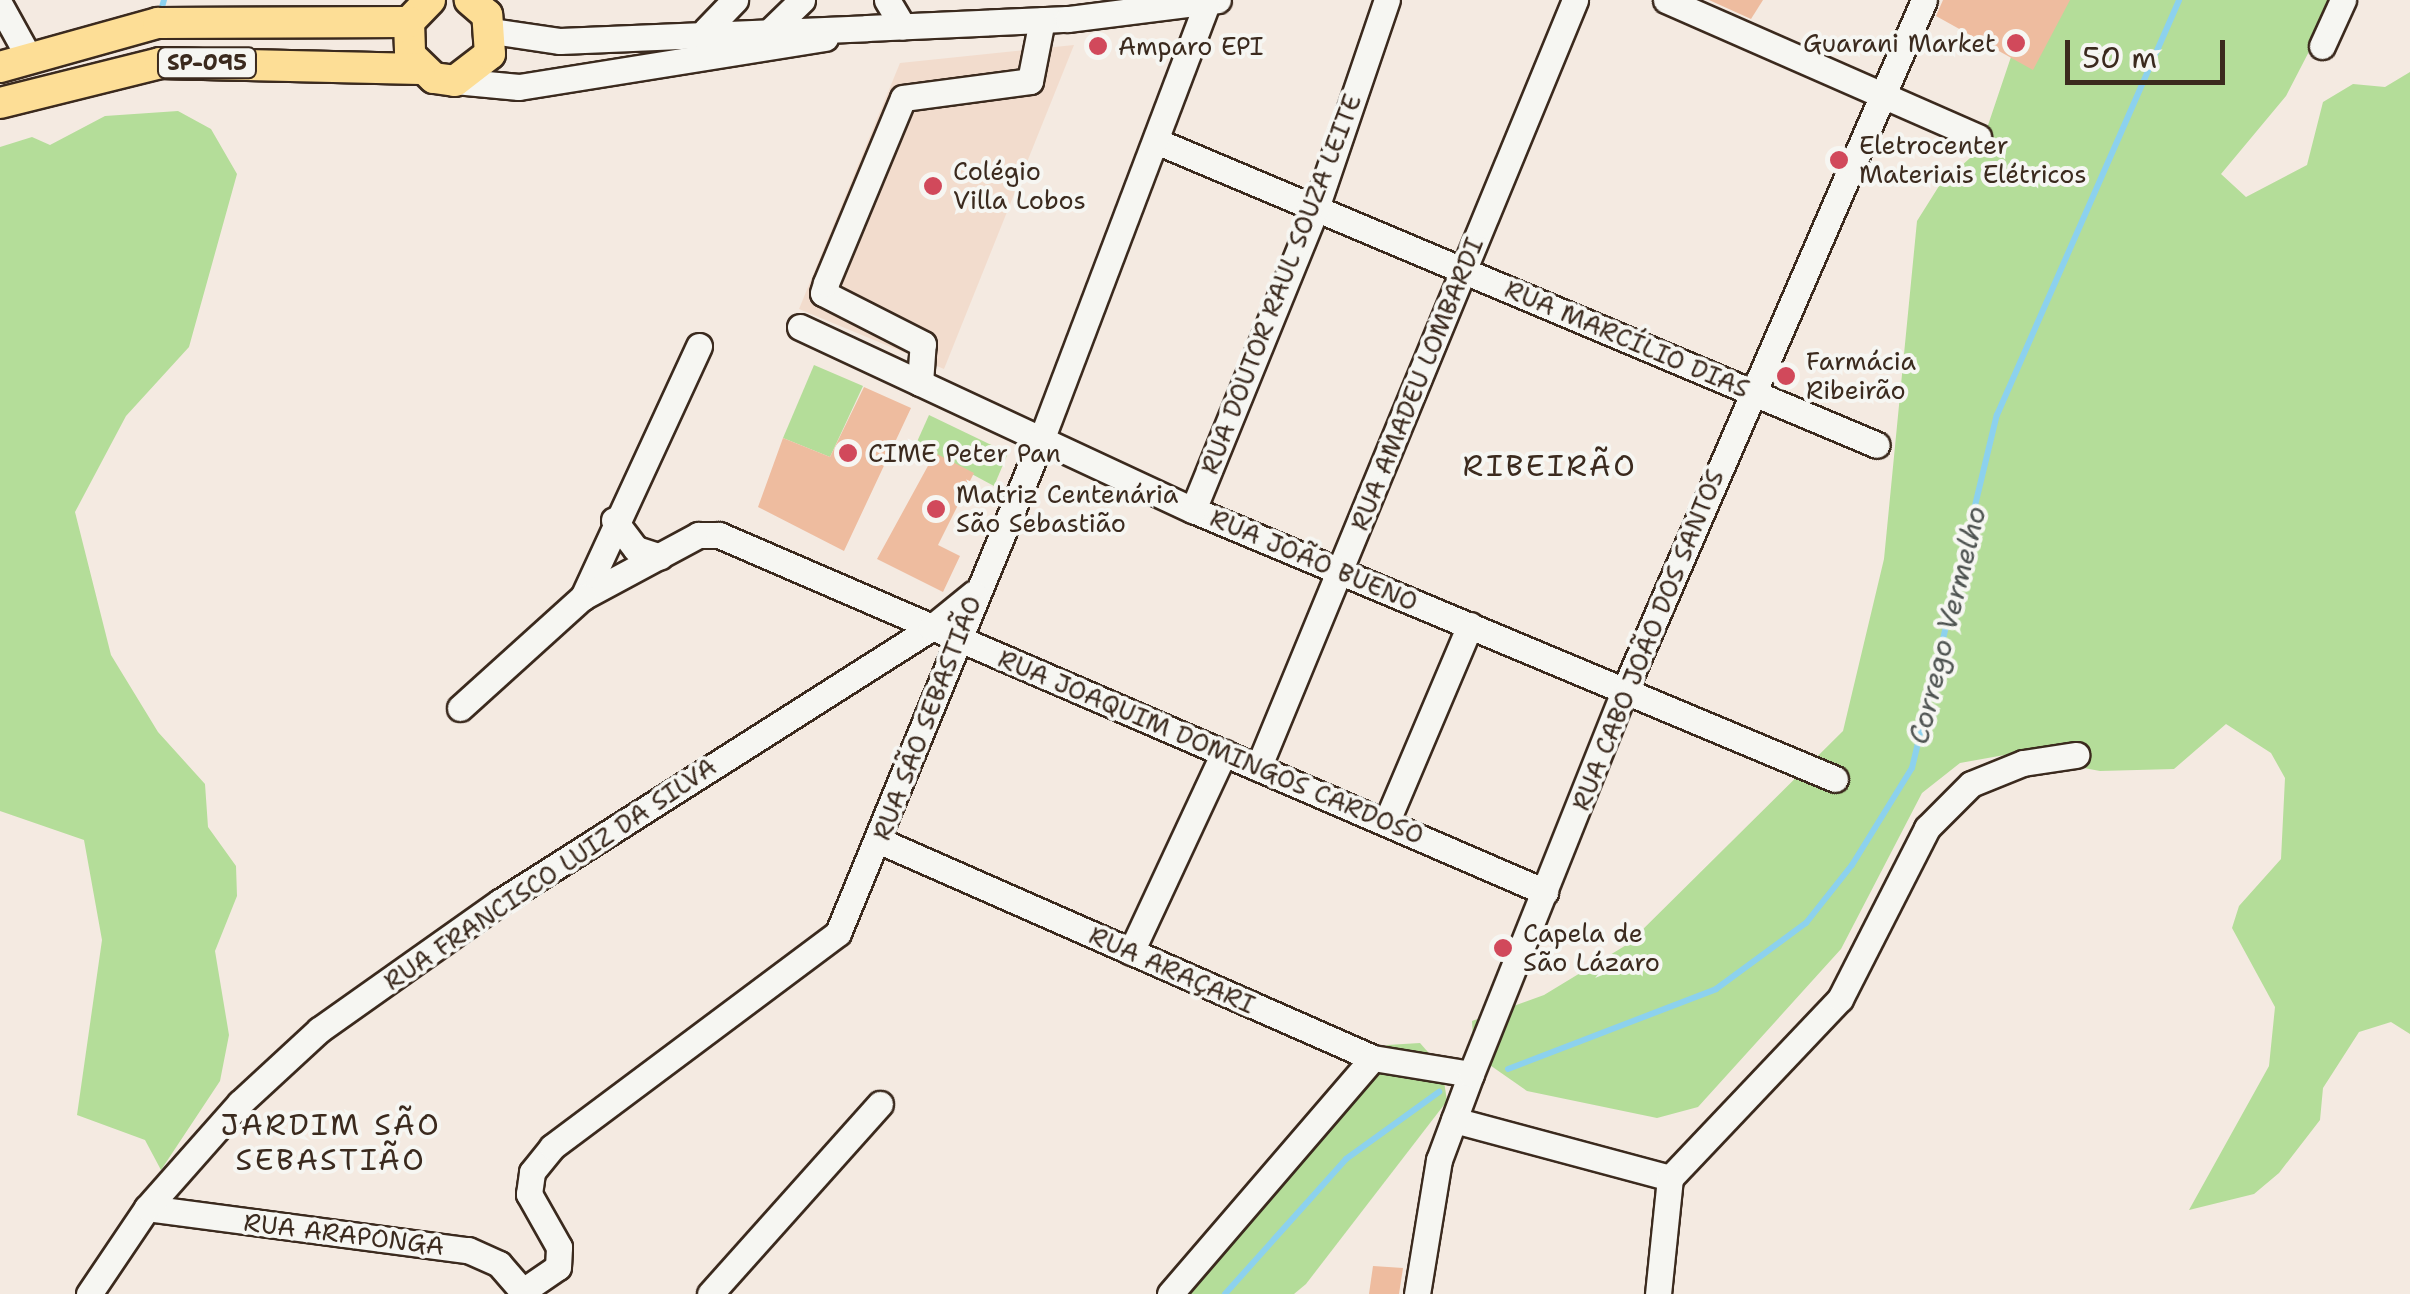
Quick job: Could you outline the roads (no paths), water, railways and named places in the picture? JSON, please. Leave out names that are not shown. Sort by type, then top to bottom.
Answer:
[{"type":"main road","name":"SP-095","points":[[14,61],[158,23],[296,12],[419,11],[410,55],[420,69]]},
{"type":"main road","points":[[455,81],[483,63],[484,12]]},
{"type":"main road","name":"SP-095","points":[[0,102],[160,62],[420,69],[455,81]]},
{"type":"street","points":[[706,30],[735,0]]},
{"type":"street","points":[[744,56],[802,0]]},
{"type":"street","points":[[887,0],[903,27]]},
{"type":"street","name":"RUA DOUTOR RAUL SOUZA LEITE","points":[[1192,510],[1316,208],[1387,0]]},
{"type":"street","name":"RUA AMADEU LOMBARDI","points":[[1258,768],[1575,0]]},
{"type":"street","points":[[1666,0],[1978,137]]},
{"type":"street","name":"RUA CABO JOÃO DOS SANTOS","points":[[1417,1294],[1439,1160],[1471,1074],[1624,690],[1750,392],[1924,0]]},
{"type":"street","points":[[2322,46],[2343,0]]},
{"type":"street","points":[[484,12],[560,41],[706,30],[1042,20],[1212,2]]},
{"type":"street","name":"RUA SÃO SEBASTIÃO","points":[[524,1293],[558,1267],[559,1246],[529,1194],[532,1172],[552,1147],[815,956],[838,932],[880,841],[1212,2]]},
{"type":"street","points":[[0,5],[14,61]]},
{"type":"street","points":[[920,383],[923,344],[823,292],[903,98],[1030,81],[1042,20]]},
{"type":"street","points":[[455,81],[519,87],[744,56],[867,28]]},
{"type":"street","name":"RUA MARCÍLIO DIAS","points":[[1156,141],[1877,445]]},
{"type":"street","name":"RUA JOÃO BUENO","points":[[823,292],[805,329],[1040,443],[1835,779]]},
{"type":"street","points":[[460,708],[583,597],[614,520],[699,346]]},
{"type":"street","points":[[614,520],[636,549],[660,557]]},
{"type":"street","name":"RUA JOAQUIM DOMINGOS CARDOSO","points":[[583,597],[698,535],[719,535],[1545,892]]},
{"type":"street","name":"RUA FRANCISCO LUIZ DA SILVA","points":[[89,1294],[148,1208],[189,1160],[319,1030],[500,902],[931,628],[976,592]]},
{"type":"street","points":[[1386,824],[1470,625]]},
{"type":"street","points":[[1131,952],[1224,754]]},
{"type":"street","points":[[1658,1294],[1670,1178],[1840,998],[1926,828],[1970,784],[2023,762],[2076,755]]},
{"type":"street","name":"RUA ARAÇARI","points":[[880,841],[1372,1058],[1471,1074]]},
{"type":"street","points":[[1170,1294],[1372,1058]]},
{"type":"street","points":[[710,1294],[880,1104]]},
{"type":"street","points":[[1454,1120],[1670,1178]]},
{"type":"street","points":[[189,1160],[187,1178],[201,1215]]},
{"type":"street","name":"RUA ARAPONGA","points":[[148,1208],[468,1250],[499,1264],[524,1293]]},
{"type":"waterway","points":[[162,7],[164,0]]},
{"type":"waterway","name":"Corrego Vermelho","points":[[1508,1069],[1716,989],[1806,923],[1852,865],[1912,768],[1997,415],[2179,0]]},
{"type":"waterway","name":"Corrego Vermelho","points":[[1225,1294],[1346,1159],[1439,1092]]},
{"type":"place","name":"Guarani Market","points":[[2016,43]]},
{"type":"place","name":"Amparo EPI","points":[[1098,46]]},
{"type":"place","name":"Eletrocenter Materiais Elétricos","points":[[1839,160]]},
{"type":"place","name":"Colégio Villa Lobos","points":[[933,186]]},
{"type":"place","name":"Farmácia Ribeirão","points":[[1786,376]]},
{"type":"place","name":"CIME Peter Pan","points":[[848,453]]},
{"type":"place","name":"Matriz Centenária São Sebastião","points":[[936,509]]},
{"type":"place","name":"Capela de São Lázaro","points":[[1503,948]]},
{"type":"district","name":"RIBEIRÃO","points":[[1550,466]]},
{"type":"district","name":"JARDIM SÃO SEBASTIÃO","points":[[331,1142]]}]
